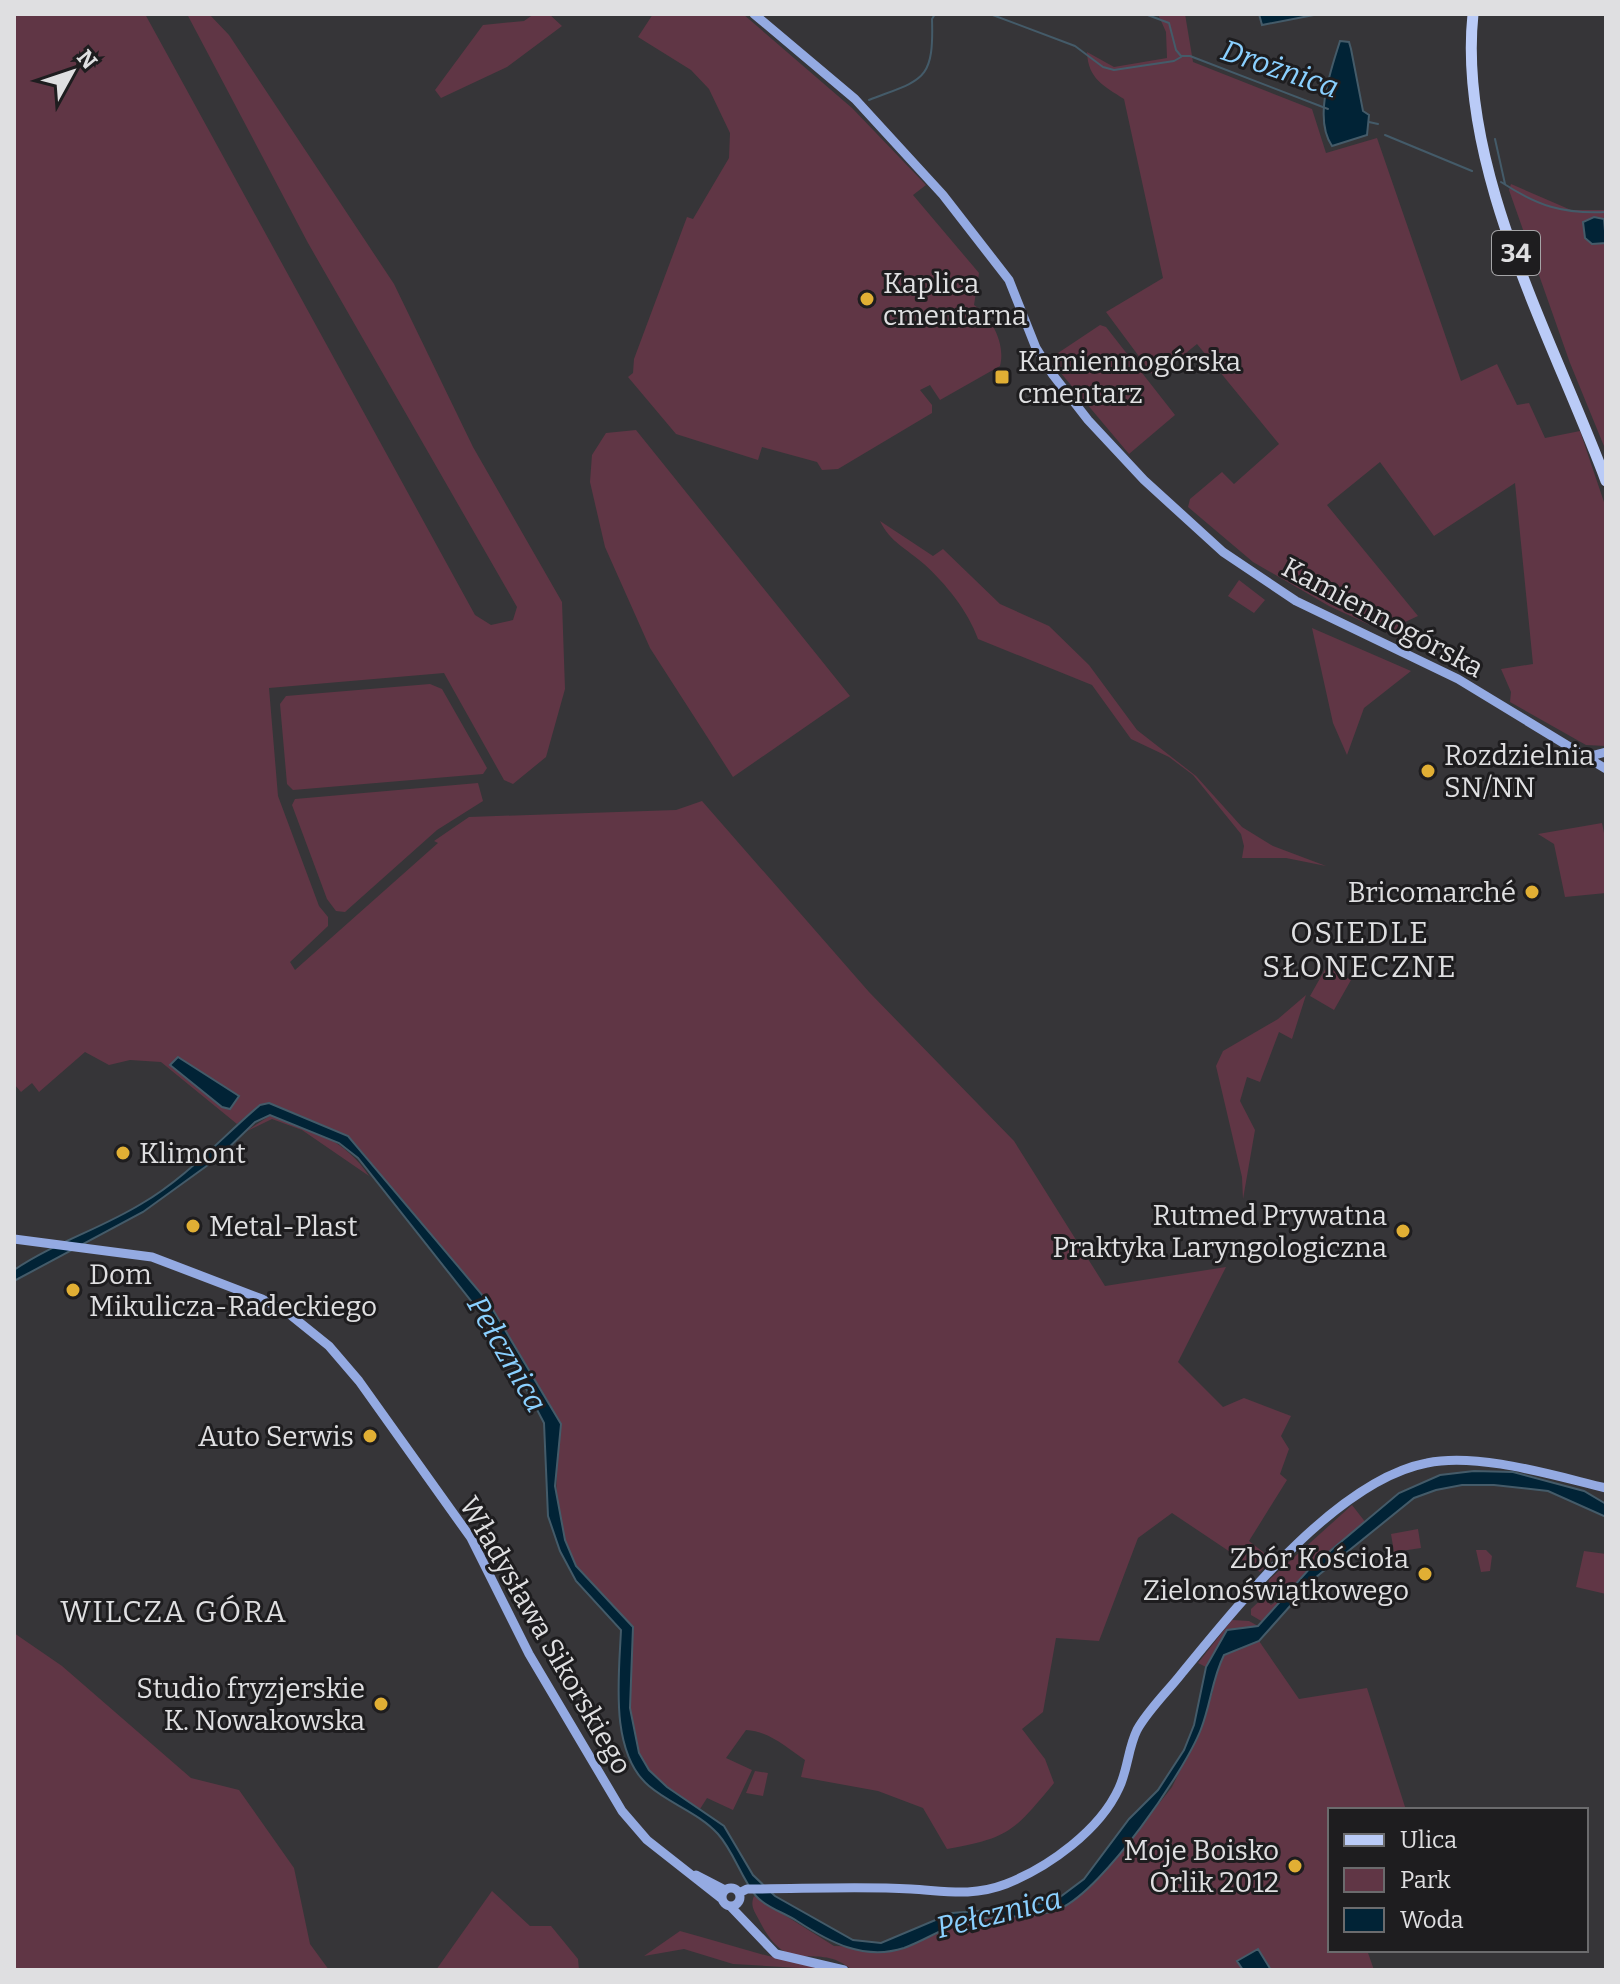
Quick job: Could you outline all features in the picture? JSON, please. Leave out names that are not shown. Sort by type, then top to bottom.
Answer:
[{"type":"main road","name":"34","points":[[1473,14],[1471,47],[1489,177],[1606,481]]},
{"type":"street","name":"Kamiennogórska","points":[[754,14],[855,99],[943,195],[1009,280],[1040,355],[1079,409],[1144,480],[1223,552],[1296,601],[1458,679],[1606,769]]},
{"type":"street","points":[[1585,757],[1595,758],[1606,752]]},
{"type":"street","name":"Władysława Sikorskiego","points":[[14,1239],[87,1246],[152,1257],[258,1297],[292,1316],[338,1355],[471,1538],[529,1654],[622,1811],[647,1840],[683,1869],[723,1894]]},
{"type":"street","points":[[723,1894],[739,1898],[769,1889],[911,1889],[978,1893],[1008,1883],[1043,1864],[1099,1821],[1111,1806],[1138,1728],[1236,1608],[1287,1553],[1350,1501],[1387,1477],[1426,1463],[1448,1461],[1516,1467],[1606,1488]]},
{"type":"street","points":[[723,1894],[735,1888],[750,1927],[776,1954],[844,1970]]},
{"type":"green space","points":[[14,14],[145,14],[475,615],[491,625],[513,620],[517,607],[308,243],[187,14],[209,14],[229,35],[394,284],[473,447],[562,602],[565,689],[546,757],[513,784],[504,780],[444,673],[269,688],[278,796],[319,906],[328,917],[328,926],[290,962],[295,970],[438,843],[434,841],[469,817],[676,810],[702,801],[869,992],[1014,1141],[1105,1286],[1226,1267],[1178,1362],[1223,1407],[1244,1398],[1291,1416],[1281,1436],[1289,1449],[1280,1474],[1287,1480],[1249,1541],[1272,1559],[1260,1572],[1172,1513],[1138,1538],[1099,1641],[1056,1638],[1043,1712],[1022,1729],[1045,1759],[1054,1783],[1019,1822],[998,1836],[947,1849],[923,1808],[878,1791],[801,1777],[805,1760],[777,1740],[754,1731],[746,1730],[726,1758],[752,1770],[733,1810],[707,1798],[700,1809],[668,1788],[651,1772],[636,1741],[630,1702],[633,1627],[579,1570],[566,1547],[561,1530],[557,1477],[561,1424],[417,1217],[387,1186],[348,1136],[269,1103],[260,1105],[237,1124],[161,1062],[130,1060],[109,1065],[85,1052],[39,1092],[32,1083],[21,1092],[14,1084]]},
{"type":"green space","points":[[534,14],[549,14],[562,26],[507,67],[441,98],[435,90],[483,25],[524,21]]},
{"type":"green space","points":[[653,14],[743,14],[852,108],[926,185],[913,195],[979,273],[974,305],[996,331],[1001,349],[1000,366],[940,400],[930,385],[920,390],[932,405],[932,413],[838,469],[822,470],[817,462],[762,447],[758,460],[676,434],[628,377],[633,373],[634,359],[687,217],[693,219],[729,158],[730,133],[709,89],[691,70],[638,37]]},
{"type":"green space","points":[[1158,14],[1185,14],[1193,62],[1312,109],[1326,153],[1377,138],[1461,381],[1497,364],[1517,405],[1529,403],[1545,438],[1580,431],[1606,508],[1606,746],[1586,745],[1510,702],[1511,692],[1501,669],[1533,664],[1515,483],[1434,536],[1380,462],[1327,505],[1418,616],[1405,622],[1413,645],[1329,606],[1253,562],[1188,507],[1190,499],[1222,472],[1234,484],[1279,444],[1197,344],[1155,378],[1106,312],[1163,278],[1124,99],[1094,75],[1087,52],[1114,67],[1167,58],[1166,32]]},
{"type":"green space","points":[[1511,184],[1571,210],[1606,210],[1606,451],[1570,363],[1509,190]]},
{"type":"green space","points":[[1100,325],[1106,327],[1175,415],[1129,454],[1049,359]]},
{"type":"green space","points":[[636,430],[850,696],[733,777],[650,648],[605,547],[590,482],[592,455],[606,433]]},
{"type":"green space","points":[[880,521],[933,556],[943,549],[1000,604],[1049,626],[1089,665],[1137,730],[1196,776],[1242,827],[1273,846],[1326,866],[1286,858],[1242,858],[1244,846],[1241,834],[1193,775],[1169,757],[1131,739],[1092,685],[978,639],[948,589],[894,540]]},
{"type":"green space","points":[[1239,580],[1265,600],[1254,613],[1228,596]]},
{"type":"green space","points":[[1312,628],[1411,671],[1364,708],[1347,755],[1333,723]]},
{"type":"green space","points":[[430,684],[442,689],[487,768],[483,774],[293,790],[287,784],[280,704],[286,696]]},
{"type":"green space","points":[[478,783],[483,801],[437,830],[345,912],[336,911],[327,899],[292,805],[295,799]]},
{"type":"green space","points":[[1602,823],[1606,843],[1606,893],[1565,897],[1554,844],[1538,834]]},
{"type":"green space","points":[[1327,966],[1351,980],[1334,1010],[1310,996]]},
{"type":"green space","points":[[1306,995],[1292,1039],[1279,1032],[1260,1082],[1247,1077],[1240,1101],[1255,1130],[1243,1199],[1242,1177],[1216,1066],[1223,1051],[1278,1019]]},
{"type":"green space","points":[[271,1115],[313,1130],[338,1144],[369,1176],[302,1130],[272,1119],[245,1132]]},
{"type":"green space","points":[[1352,1505],[1366,1523],[1311,1567],[1263,1622],[1251,1615],[1251,1609],[1268,1593],[1263,1598],[1271,1605],[1280,1599],[1268,1586],[1269,1580]]},
{"type":"green space","points":[[1418,1529],[1421,1548],[1394,1552],[1391,1534]]},
{"type":"green space","points":[[1476,1550],[1486,1550],[1492,1556],[1490,1571],[1481,1572]]},
{"type":"green space","points":[[1584,1551],[1606,1554],[1606,1594],[1576,1587]]},
{"type":"green space","points":[[1232,1620],[1249,1621],[1258,1626],[1227,1630],[1206,1667],[1198,1663]]},
{"type":"green space","points":[[14,1633],[62,1666],[191,1778],[239,1790],[294,1868],[310,1944],[329,1970],[14,1970]]},
{"type":"green space","points":[[1259,1641],[1299,1699],[1367,1688],[1405,1808],[1328,1808],[1328,1952],[1368,1952],[1374,1970],[852,1970],[826,1957],[792,1955],[770,1939],[754,1911],[754,1896],[834,1946],[902,1948],[972,1920],[1060,1908],[1117,1857],[1172,1787],[1200,1730],[1213,1691],[1211,1680],[1224,1655]]},
{"type":"green space","points":[[755,1771],[768,1773],[763,1796],[746,1793]]},
{"type":"green space","points":[[492,1891],[530,1926],[551,1926],[578,1959],[579,1970],[436,1970]]},
{"type":"green space","points":[[680,1931],[775,1958],[833,1970],[733,1964],[684,1949],[644,1956]]},
{"type":"water","points":[[1259,14],[1319,14],[1262,25]]},
{"type":"water","points":[[1340,41],[1349,42],[1363,111],[1369,115],[1367,135],[1332,146],[1324,122],[1324,108]]},
{"type":"water","points":[[1594,217],[1604,219],[1606,243],[1592,244],[1585,238],[1583,222]]},
{"type":"water","points":[[178,1057],[239,1096],[230,1109],[222,1107],[170,1065]]},
{"type":"water","name":"Pełcznica","points":[[269,1103],[348,1136],[489,1303],[561,1424],[555,1486],[565,1540],[576,1566],[633,1627],[630,1708],[639,1753],[649,1770],[667,1787],[724,1826],[753,1875],[775,1896],[853,1940],[881,1943],[952,1913],[1025,1907],[1056,1900],[1084,1879],[1129,1819],[1158,1790],[1184,1750],[1194,1725],[1206,1667],[1227,1630],[1258,1626],[1311,1567],[1399,1493],[1440,1475],[1474,1471],[1513,1472],[1584,1491],[1606,1504],[1606,1517],[1548,1491],[1494,1485],[1462,1485],[1414,1498],[1315,1578],[1259,1641],[1224,1655],[1201,1729],[1178,1773],[1119,1855],[1078,1897],[1061,1908],[1037,1915],[984,1918],[959,1923],[904,1948],[875,1952],[848,1947],[822,1936],[760,1900],[718,1834],[649,1786],[636,1771],[627,1754],[619,1712],[621,1630],[576,1581],[560,1551],[548,1516],[544,1423],[498,1335],[358,1158],[339,1143],[270,1115],[255,1122],[219,1157],[143,1212],[14,1281],[14,1270],[29,1260],[157,1194],[260,1105]]},
{"type":"water","points":[[1258,1949],[1271,1970],[1243,1970],[1237,1961]]},
{"type":"waterway","points":[[869,100],[913,82],[922,75],[931,55],[932,19],[935,14]]},
{"type":"waterway","points":[[990,14],[1075,46],[1103,67],[1114,70],[1174,61],[1181,57]]},
{"type":"waterway","name":"Drożnica","points":[[1145,14],[1169,23],[1176,50],[1181,56],[1190,56],[1328,109]]},
{"type":"waterway","name":"Drożnica","points":[[1369,122],[1378,124]]},
{"type":"waterway","name":"Drożnica","points":[[1385,135],[1472,171]]},
{"type":"waterway","points":[[1495,139],[1505,184]]},
{"type":"waterway","name":"Drożnica","points":[[1501,182],[1551,207],[1576,212],[1606,212]]},
{"type":"place","name":"Kaplica cmentarna","points":[[867,299]]},
{"type":"place","name":"Kamiennogórska cmentarz","points":[[1002,377]]},
{"type":"place","name":"Rozdzielnia SN/NN","points":[[1428,771]]},
{"type":"place","name":"Bricomarché","points":[[1532,892]]},
{"type":"place","name":"Klimont","points":[[123,1153]]},
{"type":"place","name":"Metal-Plast","points":[[193,1226]]},
{"type":"place","name":"Rutmed Prywatna Praktyka Laryngologiczna","points":[[1403,1231]]},
{"type":"place","name":"Dom Mikulicza-Radeckiego","points":[[73,1290]]},
{"type":"place","name":"Auto Serwis","points":[[370,1436]]},
{"type":"place","name":"Zbór Kościoła Zielonoświątkowego","points":[[1425,1574]]},
{"type":"place","name":"Studio fryzjerskie K. Nowakowska","points":[[381,1704]]},
{"type":"place","name":"Moje Boisko Orlik 2012","points":[[1295,1866]]},
{"type":"district","name":"OSIEDLE SŁONECZNE","points":[[1360,950]]},
{"type":"district","name":"WILCZA GÓRA","points":[[174,1612]]}]
